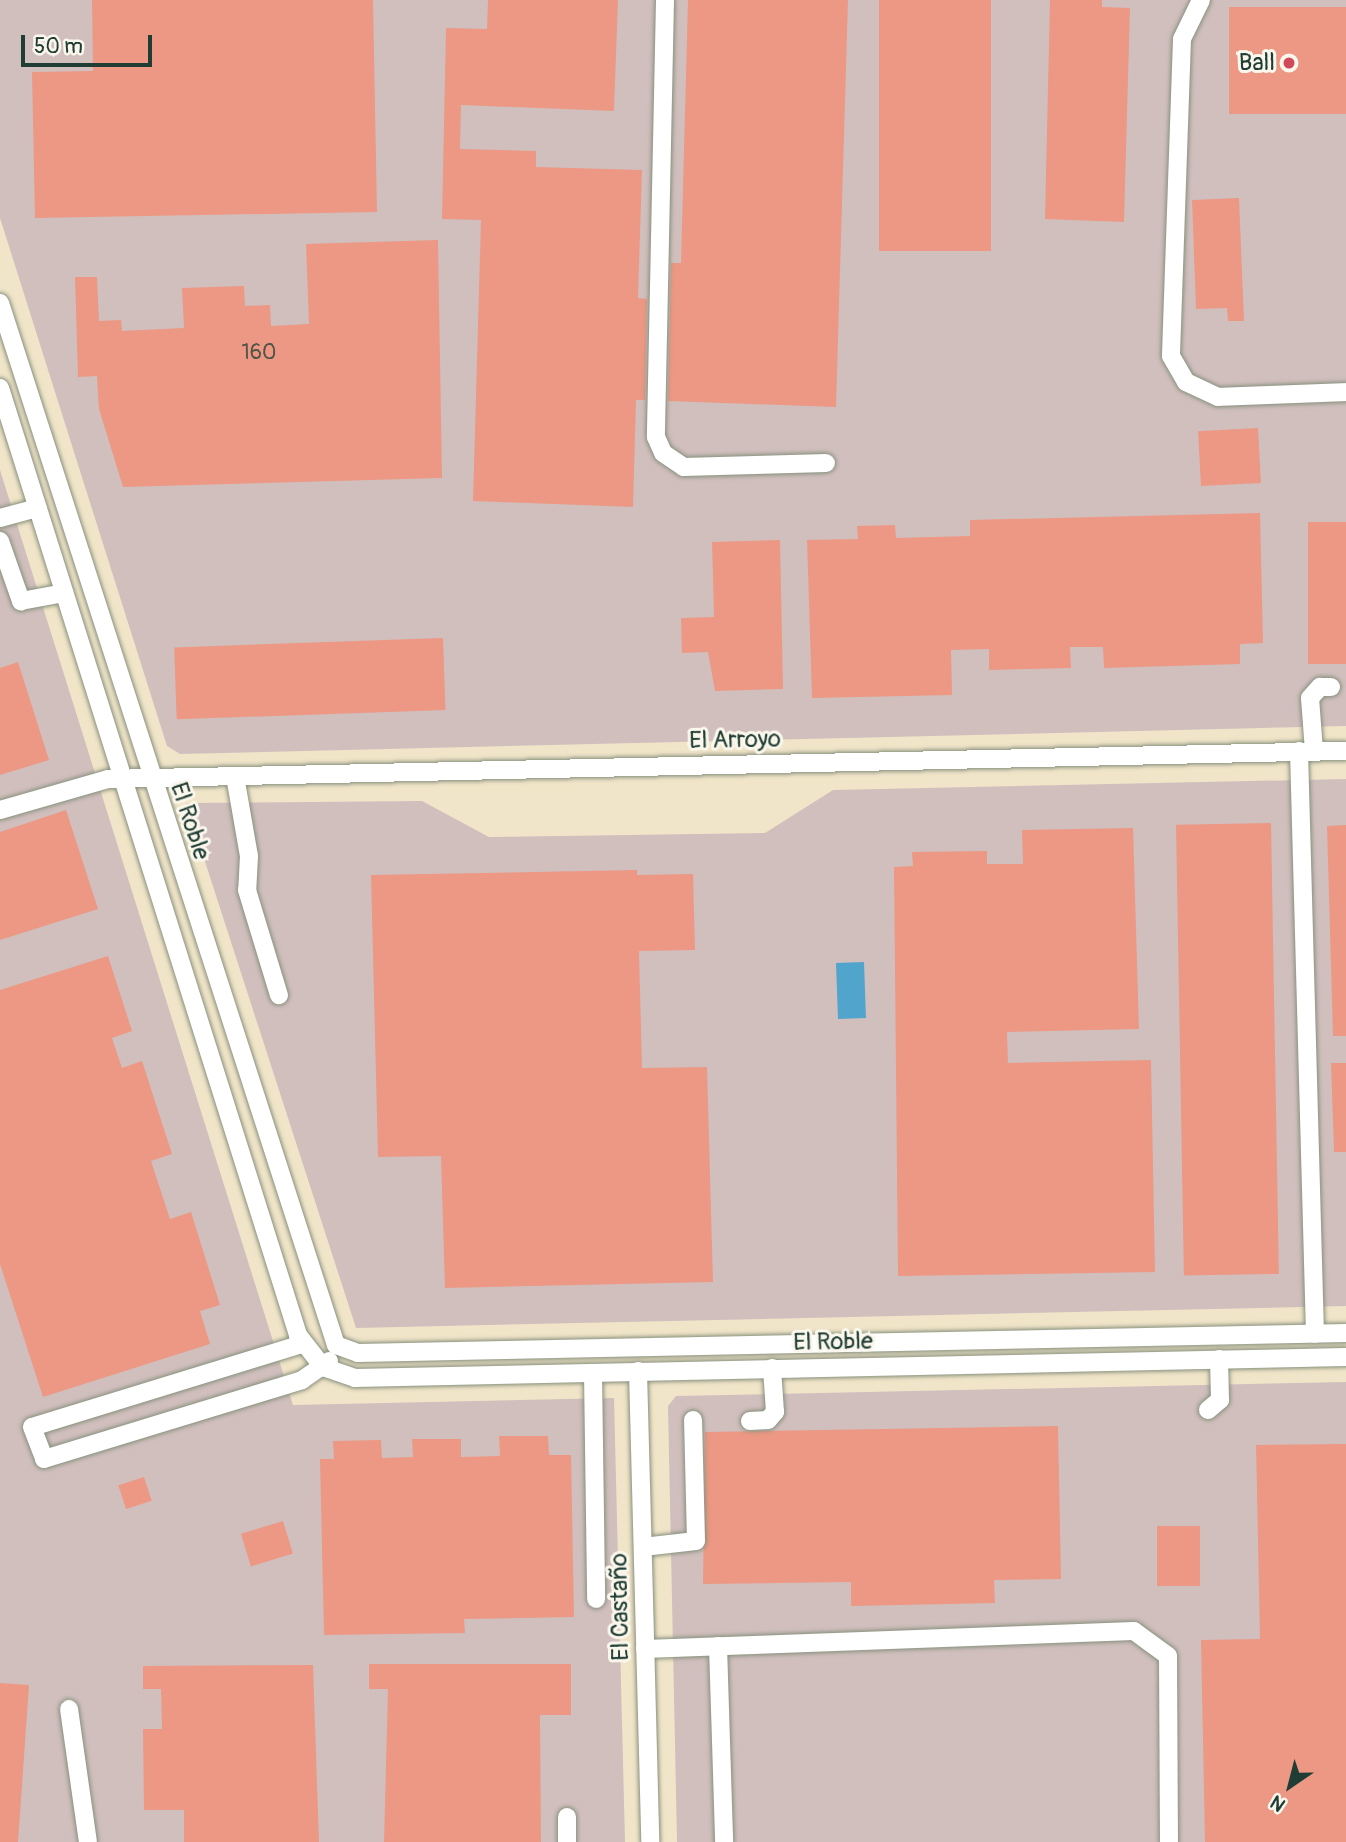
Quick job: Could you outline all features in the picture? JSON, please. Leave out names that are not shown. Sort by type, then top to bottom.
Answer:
[{"type":"street","points":[[665,0],[656,437],[663,453],[684,467],[826,463]]},
{"type":"street","points":[[1200,0],[1182,39],[1171,356],[1186,382],[1217,397],[1346,393]]},
{"type":"street","name":"El Roble","points":[[0,303],[327,1334],[341,1349],[1346,1333]]},
{"type":"street","name":"El Roble","points":[[0,388],[302,1344],[323,1367],[355,1378],[1346,1357]]},
{"type":"street","points":[[0,518],[38,508]]},
{"type":"street","points":[[0,541],[21,601],[64,593]]},
{"type":"street","points":[[1315,1334],[1306,751],[1310,698],[1320,687],[1331,687]]},
{"type":"street","name":"El Arroyo","points":[[0,810],[88,782],[124,779],[1346,751]]},
{"type":"street","points":[[235,776],[249,856],[247,890],[279,995]]},
{"type":"street","points":[[926,1339],[927,1364]]},
{"type":"street","points":[[302,1344],[33,1427],[44,1459],[302,1380],[323,1367],[341,1349]]},
{"type":"street","points":[[1208,1409],[1220,1400],[1219,1359]]},
{"type":"street","points":[[750,1421],[768,1420],[775,1412],[772,1368]]},
{"type":"street","name":"El Castaño","points":[[638,1371],[650,1842]]},
{"type":"street","points":[[593,1373],[596,1600]]},
{"type":"street","points":[[643,1547],[696,1541],[693,1420]]},
{"type":"street","points":[[645,1649],[1134,1631],[1167,1657],[1169,1842]]},
{"type":"street","points":[[718,1646],[724,1842]]},
{"type":"street","points":[[69,1709],[88,1842]]},
{"type":"street","points":[[567,1817],[567,1842]]},
{"type":"shaded area","points":[[0,0],[1346,0],[1346,726],[180,754],[167,746],[0,218]]},
{"type":"shaded area","points":[[0,470],[293,1405],[614,1398],[625,1842],[0,1842]]},
{"type":"shaded area","points":[[1346,779],[1346,1306],[356,1328],[186,803],[422,801],[489,837],[765,833],[833,790]]},
{"type":"shaded area","points":[[1346,1382],[1346,1842],[677,1842],[668,1406],[676,1396]]},
{"type":"water","points":[[864,962],[866,1018],[838,1019],[836,963]]},
{"type":"building","points":[[92,0],[373,0],[377,212],[35,218],[32,72],[93,71]]},
{"type":"building","points":[[488,0],[618,0],[614,111],[461,105],[460,149],[536,151],[536,167],[642,170],[638,298],[647,299],[645,400],[636,400],[633,507],[473,501],[481,220],[442,219],[446,28],[487,29]]},
{"type":"building","points":[[688,0],[848,0],[836,407],[668,401],[671,263],[681,263]]},
{"type":"building","points":[[879,0],[991,0],[991,251],[879,251]]},
{"type":"building","points":[[1050,0],[1102,0],[1102,7],[1130,8],[1124,222],[1045,219]]},
{"type":"building","name":"Ball","points":[[1229,7],[1346,7],[1346,114],[1229,114]]},
{"type":"building","points":[[1239,198],[1244,321],[1228,321],[1227,308],[1196,309],[1192,200]]},
{"type":"building","points":[[438,240],[442,478],[123,487],[99,409],[97,376],[78,377],[75,277],[97,277],[99,321],[121,320],[122,331],[184,328],[182,288],[244,286],[245,306],[270,305],[271,326],[309,324],[306,244]]},
{"type":"building","points":[[1258,428],[1261,483],[1201,486],[1198,431]]},
{"type":"building","points":[[1260,513],[1263,643],[1240,644],[1240,664],[1104,668],[1103,647],[1070,647],[1071,668],[989,670],[989,649],[951,650],[952,695],[812,698],[807,540],[858,539],[857,526],[895,525],[896,538],[970,536],[970,520]]},
{"type":"building","points":[[1308,522],[1346,522],[1346,664],[1308,664]]},
{"type":"building","points":[[780,540],[783,689],[715,691],[708,652],[682,653],[681,618],[714,617],[712,542]]},
{"type":"building","points":[[443,638],[446,710],[177,719],[174,647]]},
{"type":"building","points":[[18,662],[49,760],[0,775],[0,668]]},
{"type":"building","points":[[66,810],[98,909],[0,940],[0,832]]},
{"type":"building","points":[[1271,823],[1279,1274],[1184,1276],[1176,825]]},
{"type":"building","points":[[1346,825],[1346,1036],[1333,1036],[1327,826]]},
{"type":"building","points":[[1133,828],[1139,1029],[1007,1032],[1008,1063],[1151,1060],[1155,1272],[898,1276],[894,867],[913,866],[912,852],[987,851],[987,864],[1023,864],[1022,830]]},
{"type":"building","points":[[637,870],[637,875],[693,874],[695,950],[639,951],[642,1068],[707,1067],[713,1282],[445,1288],[441,1156],[378,1157],[371,875]]},
{"type":"building","points":[[108,956],[132,1031],[112,1038],[122,1068],[142,1061],[172,1154],[151,1161],[170,1219],[191,1212],[220,1305],[200,1311],[210,1344],[43,1397],[0,1264],[0,990]]},
{"type":"building","points":[[1331,1063],[1346,1063],[1346,1152],[1334,1152]]},
{"type":"building","points":[[1058,1426],[1061,1579],[994,1580],[995,1603],[851,1606],[851,1582],[703,1584],[705,1432]]},
{"type":"building","points":[[499,1436],[548,1436],[549,1455],[571,1455],[574,1617],[464,1619],[465,1633],[324,1635],[320,1459],[334,1459],[333,1441],[381,1440],[382,1458],[413,1457],[412,1439],[461,1439],[461,1457],[500,1456]]},
{"type":"building","points":[[1346,1444],[1346,1842],[1205,1842],[1201,1640],[1260,1639],[1256,1445]]},
{"type":"building","points":[[144,1477],[152,1501],[126,1509],[118,1485]]},
{"type":"building","points":[[283,1521],[293,1554],[251,1566],[241,1534]]},
{"type":"building","points":[[1157,1526],[1200,1526],[1200,1586],[1157,1586]]},
{"type":"building","points":[[369,1664],[571,1664],[571,1715],[540,1715],[541,1842],[384,1842],[388,1689],[369,1689]]},
{"type":"building","points":[[313,1665],[319,1842],[184,1842],[184,1810],[144,1810],[143,1729],[162,1729],[161,1689],[143,1689],[143,1666]]},
{"type":"building","points":[[0,1683],[29,1685],[18,1842],[0,1842]]},
{"type":"place","name":"Ball","points":[[1289,63]]}]
